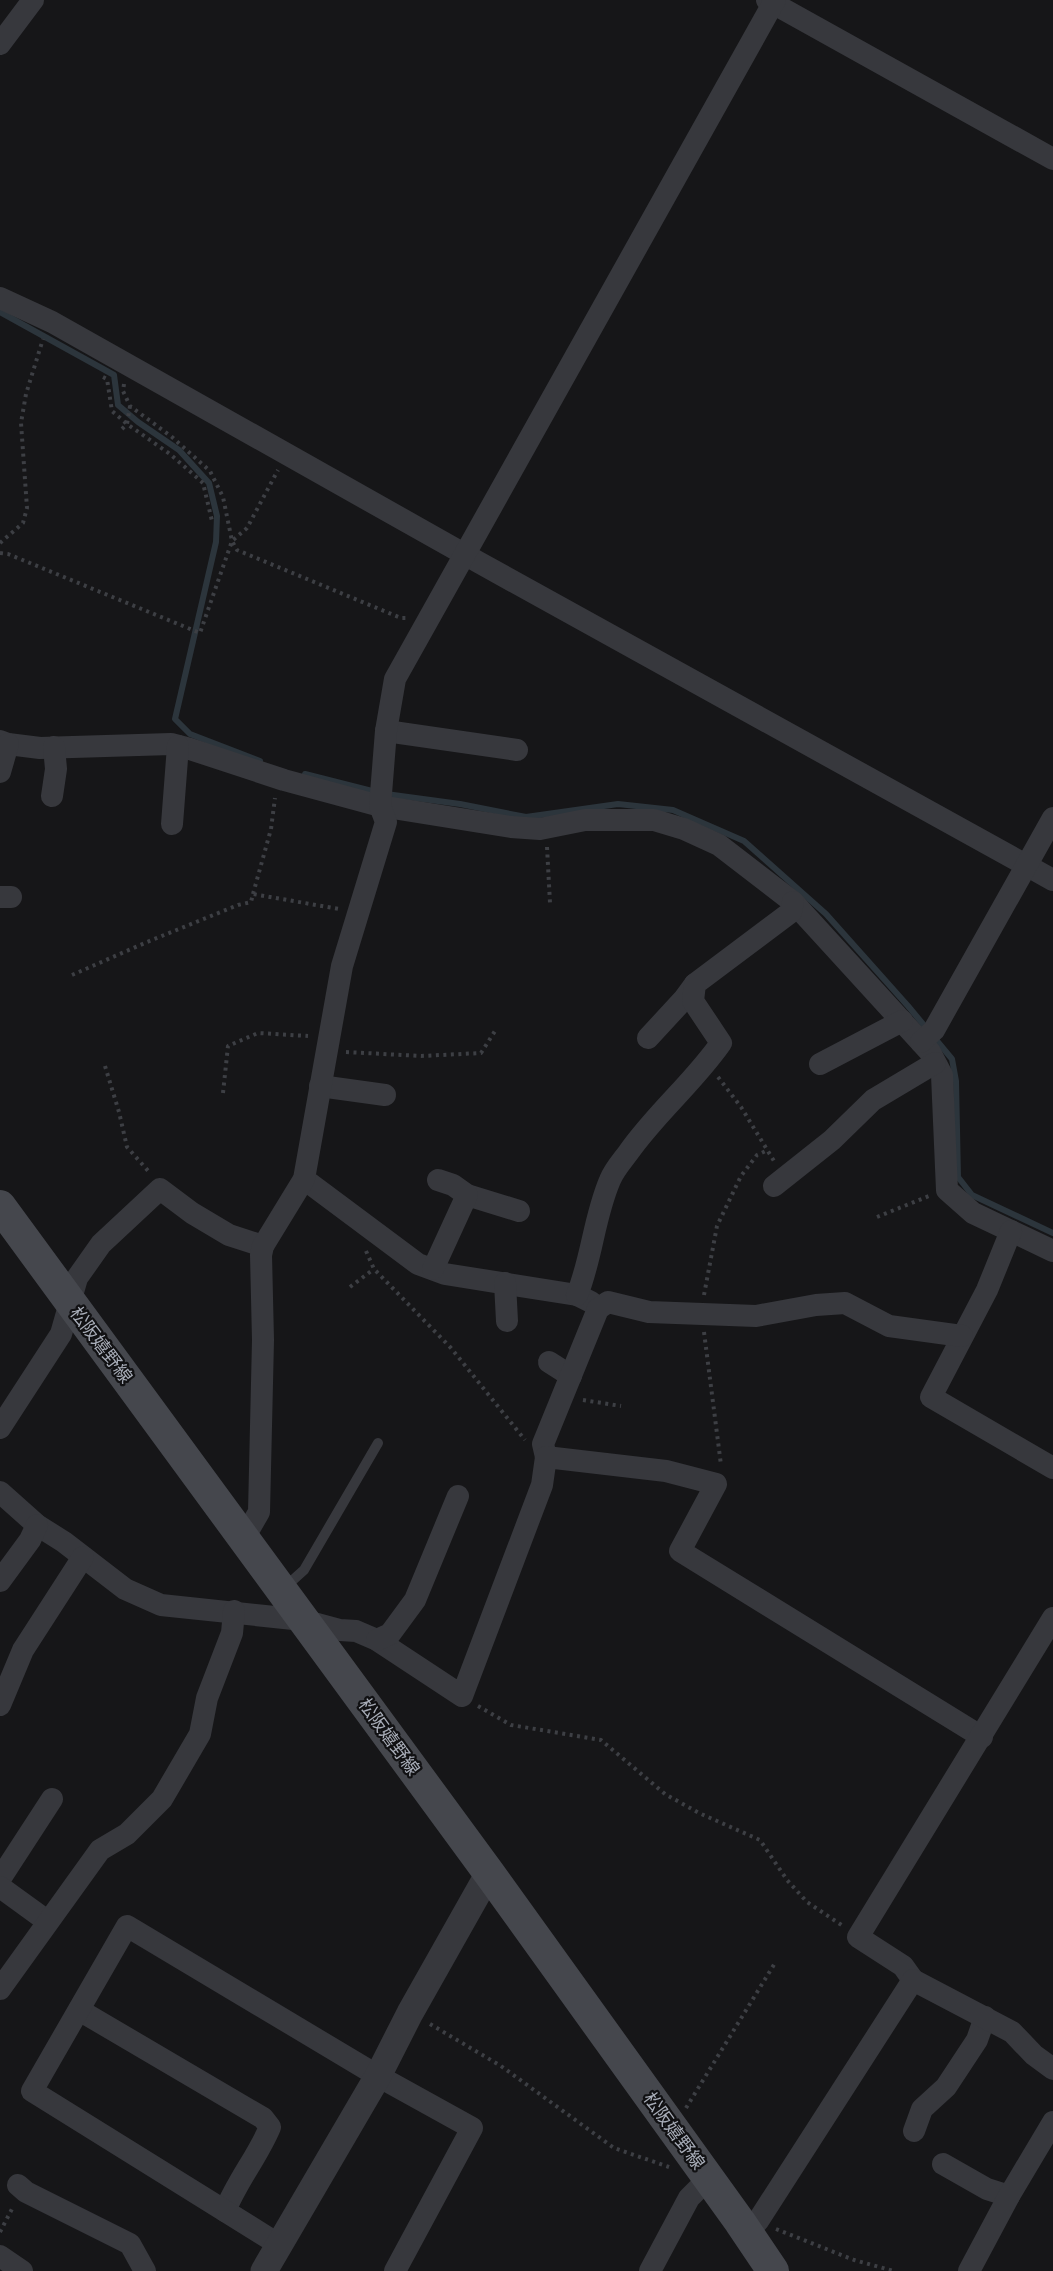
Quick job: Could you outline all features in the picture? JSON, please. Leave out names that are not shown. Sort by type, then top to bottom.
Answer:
[{"type":"main road","name":"松阪嬉野線","points":[[0,1206],[489,1873],[708,2179],[764,2267]]},
{"type":"street","points":[[0,44],[33,0]]},
{"type":"street","points":[[244,1538],[259,1512],[263,1340],[261,1255],[263,1246],[304,1179],[342,966],[386,822],[380,806],[386,731],[395,679],[771,1],[1053,159]]},
{"type":"street","points":[[0,298],[47,331],[128,364],[1053,880]]},
{"type":"street","points":[[386,731],[517,750]]},
{"type":"street","points":[[0,772],[4,743],[54,747],[171,744],[380,806],[511,827],[546,828],[585,820],[654,820],[684,829],[719,845],[793,902],[930,1052],[942,1075],[947,1190],[973,1213],[1053,1251]]},
{"type":"street","points":[[172,824],[178,746]]},
{"type":"street","points":[[52,796],[56,769],[54,747]]},
{"type":"street","points":[[921,1042],[934,1030],[1053,818]]},
{"type":"street","points":[[648,1038],[695,984],[791,912],[793,902]]},
{"type":"street","points":[[577,1295],[582,1283],[595,1224],[611,1178],[648,1125],[707,1063],[721,1043],[693,1000],[695,984]]},
{"type":"street","points":[[820,1064],[902,1021]]},
{"type":"street","points":[[779,1182],[832,1140],[873,1100],[935,1063]]},
{"type":"street","points":[[320,1086],[385,1095]]},
{"type":"street","points":[[304,1179],[418,1264],[445,1274],[577,1295],[602,1307]]},
{"type":"street","points":[[438,1180],[453,1185],[467,1195],[519,1211]]},
{"type":"street","points":[[0,1428],[61,1334],[77,1278],[101,1244],[160,1189],[192,1213],[229,1235],[263,1246]]},
{"type":"street","points":[[433,1269],[467,1195]]},
{"type":"street","points":[[1011,1232],[987,1290],[932,1397],[1053,1468]]},
{"type":"street","points":[[505,1283],[507,1321]]},
{"type":"street","points":[[0,1492],[36,1525],[64,1542],[124,1589],[161,1605],[303,1620],[340,1630],[356,1631],[377,1640],[462,1696],[542,1485],[546,1457],[543,1444],[598,1310],[608,1302],[649,1312],[756,1316],[816,1305],[845,1303],[889,1326],[962,1336]]},
{"type":"street","points":[[549,1362],[568,1383]]},
{"type":"street","points":[[546,1457],[666,1471],[716,1484],[680,1551],[982,1737]]},
{"type":"street","points":[[377,1640],[390,1634],[415,1600],[458,1496]]},
{"type":"street","points":[[0,1581],[30,1540],[36,1525]]},
{"type":"street","points":[[0,1705],[24,1650],[83,1557]]},
{"type":"street","points":[[0,1989],[100,1850],[127,1834],[162,1799],[200,1734],[207,1698],[232,1633],[234,1611]]},
{"type":"street","points":[[1053,1618],[858,1937],[903,1965],[913,1980],[1012,2032],[1034,2055],[1053,2069]]},
{"type":"street","points":[[0,1879],[52,1799]]},
{"type":"street","points":[[264,2271],[378,2076],[410,2013],[489,1873]]},
{"type":"street","points":[[0,1887],[47,1921]]},
{"type":"street","points":[[278,2244],[32,2091],[127,1926],[378,2076],[472,2128],[395,2271]]},
{"type":"street","points":[[759,2221],[913,1980]]},
{"type":"street","points":[[79,2010],[263,2118],[270,2127],[264,2141],[231,2194],[225,2211]]},
{"type":"street","points":[[914,2131],[922,2109],[946,2087],[977,2040],[985,2017]]},
{"type":"street","points":[[969,2271],[1009,2196],[1053,2122]]},
{"type":"street","points":[[943,2164],[987,2189],[1009,2196]]},
{"type":"street","points":[[650,2271],[689,2198],[708,2179]]},
{"type":"street","points":[[18,2185],[26,2192],[130,2244],[145,2271]]},
{"type":"street","points":[[0,2256],[22,2271]]},
{"type":"lane","points":[[281,1590],[304,1570],[378,1443]]},
{"type":"path","points":[[47,331],[51,345]]},
{"type":"path","points":[[0,543],[23,523],[27,508],[21,423],[26,394],[47,331]]},
{"type":"path","points":[[128,364],[123,391],[130,406],[172,437],[210,471],[223,497],[232,541],[237,550],[401,618],[428,620]]},
{"type":"path","points":[[98,374],[107,379],[112,411],[170,454],[203,483],[212,521]]},
{"type":"path","points":[[122,429],[127,424],[130,406]]},
{"type":"path","points":[[0,553],[8,554],[200,633],[232,541],[246,528],[288,454]]},
{"type":"path","points":[[72,975],[147,942],[238,905],[251,902],[272,829],[272,811],[280,778]]},
{"type":"path","points":[[546,828],[550,903]]},
{"type":"path","points":[[253,894],[358,913]]},
{"type":"path","points":[[707,1063],[741,1107],[779,1182]]},
{"type":"path","points":[[105,1066],[127,1147],[153,1177],[160,1189]]},
{"type":"path","points":[[877,1217],[947,1190]]},
{"type":"path","points":[[365,1250],[374,1269],[451,1348],[532,1448],[546,1457]]},
{"type":"path","points":[[350,1287],[374,1269]]},
{"type":"path","points":[[568,1383],[579,1399],[621,1406]]},
{"type":"path","points":[[462,1696],[511,1725],[601,1740],[665,1794],[699,1813],[760,1840],[787,1880],[807,1902],[858,1937]]},
{"type":"path","points":[[759,2221],[854,2260],[894,2271]]},
{"type":"waterway","points":[[0,312],[114,375],[118,405],[138,422],[179,450],[209,483],[217,516],[216,542],[175,719],[190,734],[260,761]]},
{"type":"waterway","points":[[305,774],[376,792]]},
{"type":"waterway","points":[[386,794],[460,804],[526,817],[618,804],[673,810],[744,841],[826,914],[952,1059],[956,1081],[958,1177],[972,1195],[1053,1233]]}]
